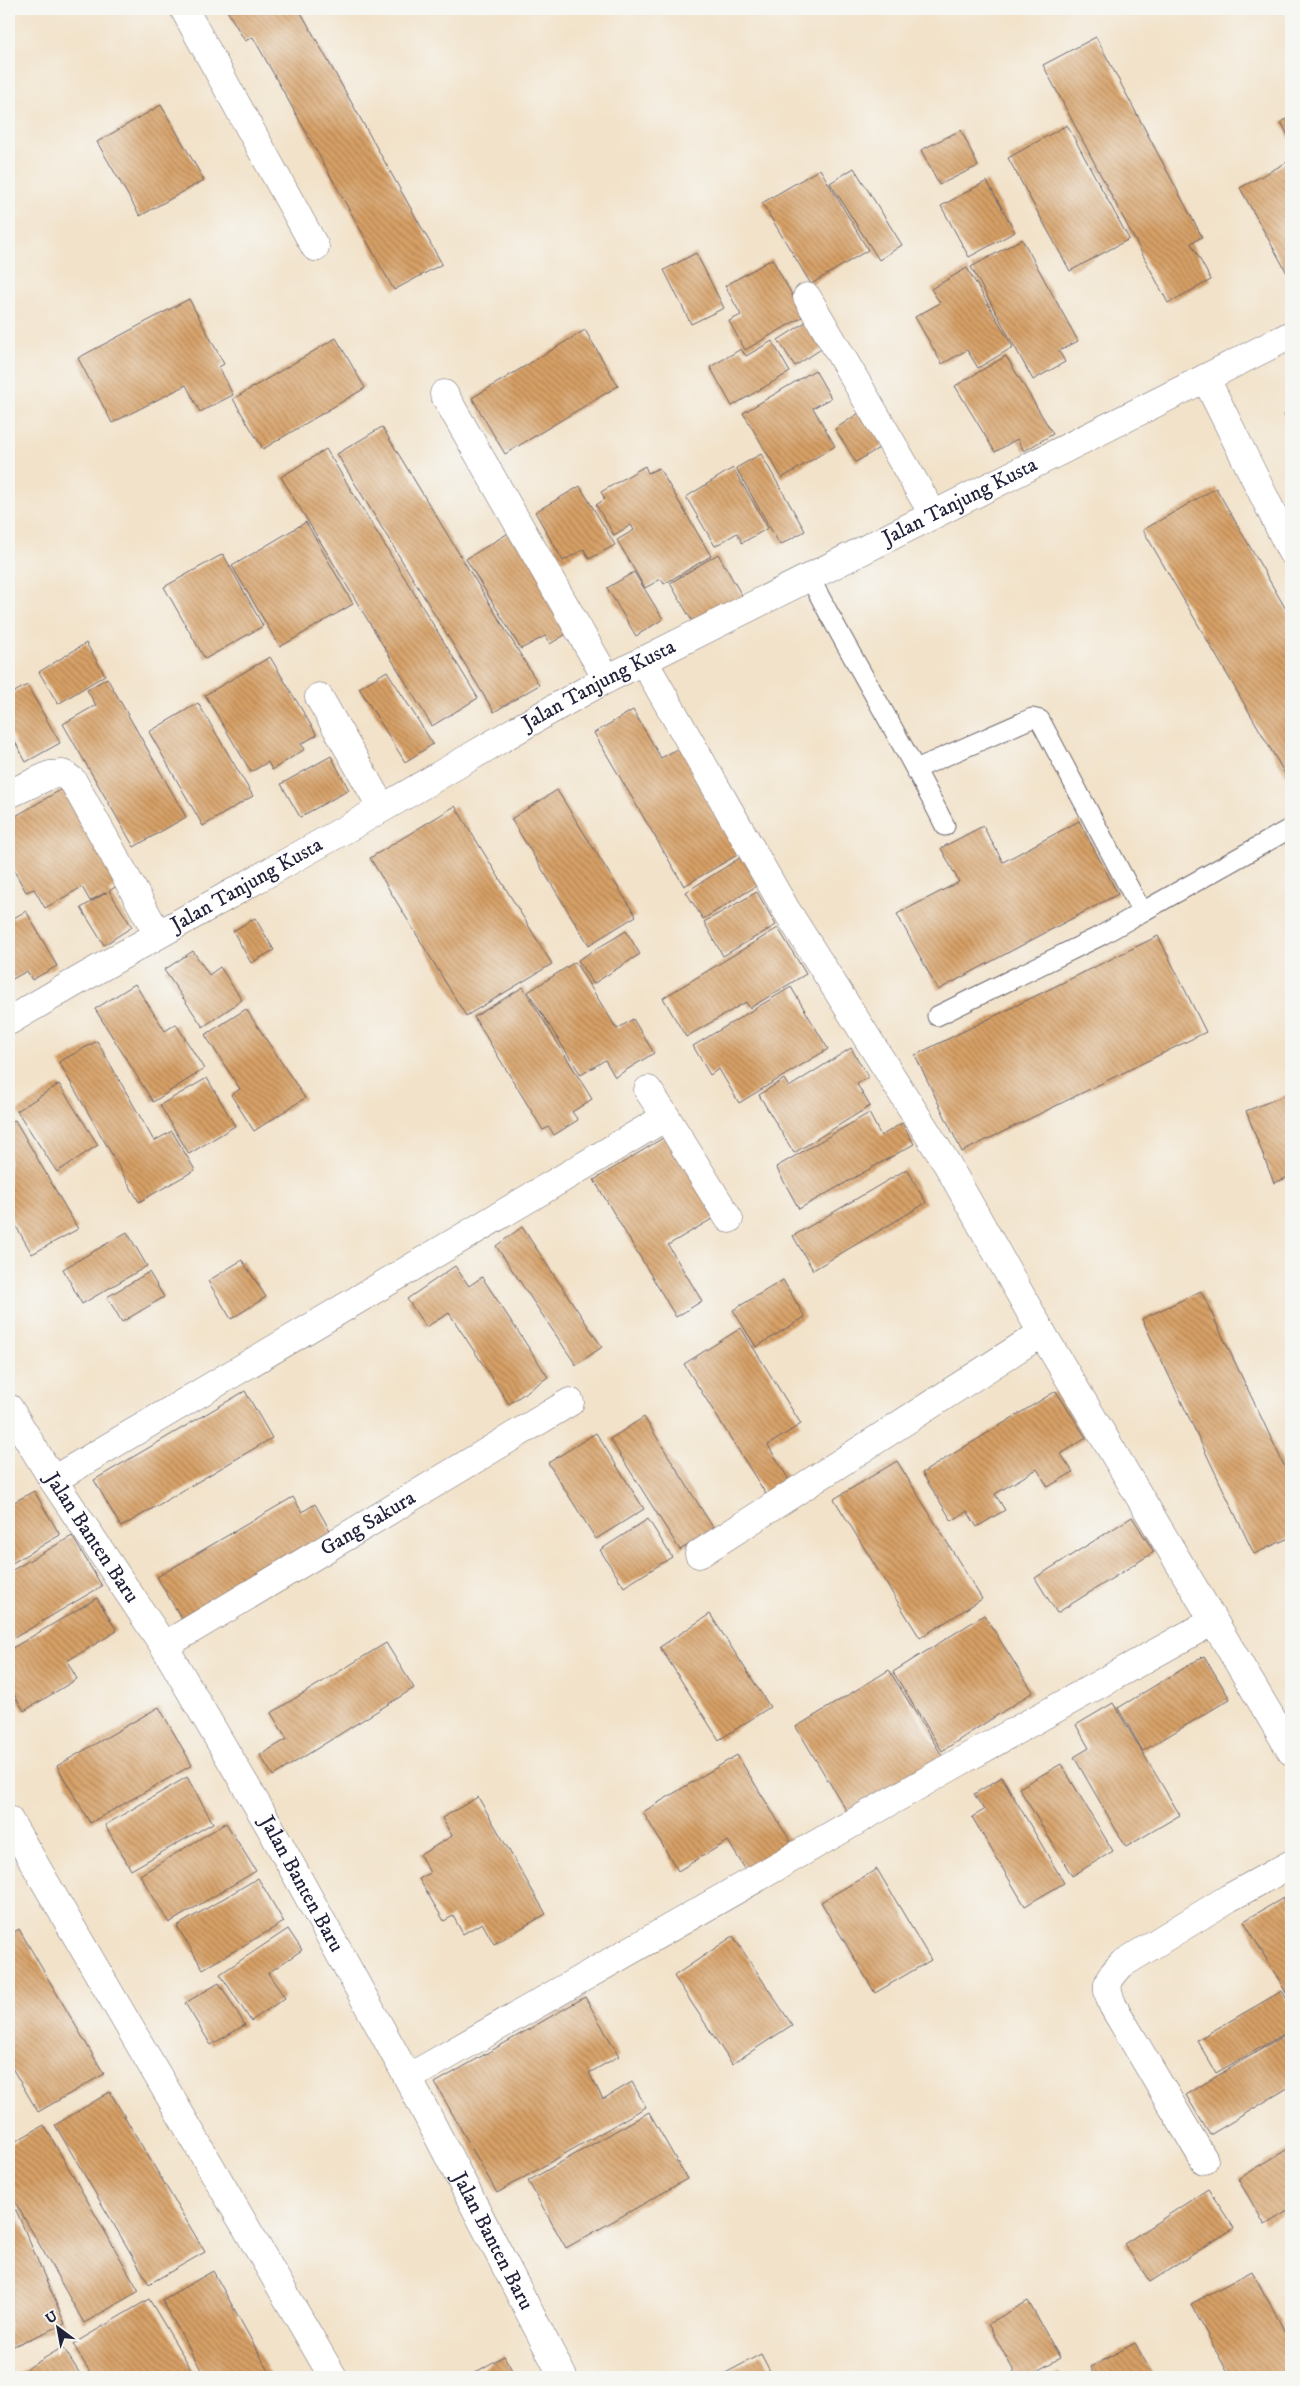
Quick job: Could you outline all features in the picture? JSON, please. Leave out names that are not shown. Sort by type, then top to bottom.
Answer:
[{"type":"street","points":[[184,9],[315,247]]},
{"type":"street","points":[[807,297],[933,514]]},
{"type":"street","name":"Jalan Tanjung Kusta","points":[[9,1021],[157,933],[382,808],[534,718],[607,678],[1291,335]]},
{"type":"street","points":[[1206,379],[1291,551]]},
{"type":"street","points":[[444,394],[607,678]]},
{"type":"street","points":[[643,660],[785,908],[948,1164],[1042,1332],[1291,1751]]},
{"type":"street","points":[[319,696],[382,808]]},
{"type":"street","points":[[9,794],[50,774],[63,774],[73,781],[157,933]]},
{"type":"street","points":[[648,1090],[729,1219]]},
{"type":"street","points":[[54,1480],[666,1117]]},
{"type":"street","points":[[699,1554],[1042,1332]]},
{"type":"street","name":"Gang Sakura","points":[[164,1646],[570,1402]]},
{"type":"street","name":"Jalan Banten Baru","points":[[9,1408],[54,1480],[164,1646],[270,1826],[408,2078],[563,2377]]},
{"type":"street","points":[[408,2078],[954,1766],[1214,1621]]},
{"type":"street","points":[[9,1820],[333,2377]]},
{"type":"street","points":[[1204,2160],[1113,2006],[1107,1990],[1110,1977],[1122,1964],[1229,1898],[1291,1864]]},
{"type":"lane","points":[[809,576],[849,653],[916,769],[945,826]]},
{"type":"lane","points":[[916,769],[1032,718],[1040,720],[1142,912]]},
{"type":"lane","points":[[938,1016],[1094,939],[1291,828]]},
{"type":"building","points":[[226,9],[299,9],[442,264],[394,290],[253,37],[245,41]]},
{"type":"building","points":[[1096,37],[1202,237],[1191,243],[1211,280],[1168,303],[1043,65]]},
{"type":"building","points":[[161,105],[204,180],[140,216],[97,142]]},
{"type":"building","points":[[1291,117],[1291,141],[1281,122]]},
{"type":"building","points":[[1067,125],[1129,239],[1070,271],[1008,158]]},
{"type":"building","points":[[961,130],[978,166],[939,185],[921,150]]},
{"type":"building","points":[[1291,160],[1291,280],[1240,188]]},
{"type":"building","points":[[854,168],[902,245],[879,260],[830,183]]},
{"type":"building","points":[[820,169],[868,250],[811,284],[762,203]]},
{"type":"building","points":[[987,181],[1015,232],[969,257],[941,206]]},
{"type":"building","points":[[1022,239],[1078,341],[1059,351],[1065,362],[1033,380],[971,267]]},
{"type":"building","points":[[696,253],[724,308],[691,324],[664,270]]},
{"type":"building","points":[[772,259],[804,316],[745,350],[729,321],[741,315],[725,286]]},
{"type":"building","points":[[967,268],[1013,347],[978,368],[967,350],[942,364],[915,317],[940,303],[931,289]]},
{"type":"building","points":[[189,299],[224,364],[219,367],[233,395],[200,412],[186,385],[112,423],[78,358]]},
{"type":"building","points":[[812,318],[829,344],[795,366],[778,340]]},
{"type":"building","points":[[585,330],[618,386],[505,454],[472,398]]},
{"type":"building","points":[[336,338],[365,388],[263,449],[233,399]]},
{"type":"building","points":[[772,341],[790,372],[732,406],[710,367],[741,349],[746,356]]},
{"type":"building","points":[[1006,356],[1053,434],[1024,451],[1017,439],[995,452],[955,386]]},
{"type":"building","points":[[815,370],[831,398],[813,408],[835,446],[782,478],[743,413]]},
{"type":"building","points":[[862,411],[884,445],[856,462],[835,429]]},
{"type":"building","points":[[1291,411],[1291,430],[1284,415]]},
{"type":"building","points":[[382,427],[539,685],[494,712],[337,454]]},
{"type":"building","points":[[326,449],[478,698],[432,726],[281,477]]},
{"type":"building","points":[[761,454],[805,531],[780,545],[736,468]]},
{"type":"building","points":[[645,466],[648,473],[659,468],[711,556],[664,584],[661,579],[645,588],[617,540],[634,530],[631,525],[614,535],[596,505],[605,499],[601,492]]},
{"type":"building","points":[[733,468],[768,528],[742,543],[737,533],[715,546],[686,497]]},
{"type":"building","points":[[580,486],[615,545],[589,559],[584,549],[563,561],[535,512]]},
{"type":"building","points":[[1216,488],[1291,618],[1291,784],[1143,530]]},
{"type":"building","points":[[306,522],[353,604],[280,647],[232,566]]},
{"type":"building","points":[[515,529],[576,628],[550,644],[545,636],[521,649],[466,559]]},
{"type":"building","points":[[223,554],[263,626],[205,659],[164,587]]},
{"type":"building","points":[[718,554],[744,599],[696,628],[670,583]]},
{"type":"building","points":[[634,572],[663,619],[636,636],[607,588]]},
{"type":"building","points":[[86,643],[105,675],[58,704],[39,672]]},
{"type":"building","points":[[270,657],[317,735],[301,744],[305,749],[272,770],[268,762],[251,772],[205,695]]},
{"type":"building","points":[[387,671],[433,744],[405,762],[359,688]]},
{"type":"building","points":[[107,678],[186,817],[134,847],[63,724],[96,705],[87,690]]},
{"type":"building","points":[[27,685],[60,743],[26,762],[9,731],[9,695]]},
{"type":"building","points":[[198,703],[253,796],[203,826],[149,732]]},
{"type":"building","points":[[633,710],[661,758],[683,746],[744,851],[684,886],[594,733]]},
{"type":"building","points":[[331,756],[349,790],[300,817],[281,784]]},
{"type":"building","points":[[69,785],[125,881],[109,891],[132,927],[104,945],[81,908],[107,892],[90,901],[82,887],[45,908],[34,889],[26,892],[9,862],[9,820]]},
{"type":"building","points":[[557,790],[636,916],[589,945],[511,819]]},
{"type":"building","points":[[455,806],[552,964],[466,1016],[370,858]]},
{"type":"building","points":[[1079,821],[1118,894],[938,990],[897,914],[959,882],[941,848],[983,826],[1003,862]]},
{"type":"building","points":[[746,854],[763,882],[703,919],[686,892]]},
{"type":"building","points":[[757,892],[776,925],[723,956],[704,922]]},
{"type":"building","points":[[26,911],[57,966],[32,980],[27,971],[9,981],[9,913],[12,919]]},
{"type":"building","points":[[255,918],[274,950],[251,963],[233,931]]},
{"type":"building","points":[[778,928],[806,974],[750,1008],[746,1002],[686,1037],[663,998]]},
{"type":"building","points":[[626,931],[640,954],[593,984],[578,960]]},
{"type":"building","points":[[1158,936],[1206,1032],[962,1152],[915,1055]]},
{"type":"building","points":[[193,951],[209,975],[220,967],[242,1000],[203,1027],[164,970]]},
{"type":"building","points":[[575,962],[617,1029],[633,1019],[654,1053],[615,1077],[605,1060],[581,1075],[528,992]]},
{"type":"building","points":[[135,984],[165,1031],[176,1024],[204,1069],[153,1102],[95,1009]]},
{"type":"building","points":[[523,987],[592,1099],[572,1112],[578,1120],[554,1135],[549,1127],[543,1130],[474,1017]]},
{"type":"building","points":[[791,987],[828,1049],[739,1103],[719,1069],[710,1075],[693,1046]]},
{"type":"building","points":[[246,1009],[305,1098],[254,1131],[231,1095],[240,1089],[205,1035]]},
{"type":"building","points":[[97,1041],[154,1141],[172,1131],[195,1170],[139,1202],[59,1062]]},
{"type":"building","points":[[851,1048],[868,1077],[857,1084],[870,1106],[794,1153],[759,1095],[784,1079],[789,1087]]},
{"type":"building","points":[[207,1078],[235,1126],[189,1154],[160,1105]]},
{"type":"building","points":[[59,1084],[98,1145],[57,1172],[17,1111]]},
{"type":"building","points":[[1291,1093],[1291,1176],[1274,1183],[1246,1111]]},
{"type":"building","points":[[869,1113],[881,1136],[902,1123],[914,1144],[799,1209],[776,1167]]},
{"type":"building","points":[[15,1120],[78,1229],[32,1254],[9,1214],[9,1123]]},
{"type":"building","points":[[668,1135],[717,1216],[668,1245],[702,1301],[676,1317],[594,1180]]},
{"type":"building","points":[[907,1169],[926,1203],[813,1270],[793,1236]]},
{"type":"building","points":[[522,1227],[602,1347],[576,1365],[496,1246]]},
{"type":"building","points":[[127,1232],[147,1266],[82,1304],[63,1269]]},
{"type":"building","points":[[242,1260],[266,1297],[231,1319],[208,1281]]},
{"type":"building","points":[[455,1266],[469,1286],[482,1277],[548,1377],[509,1404],[449,1313],[426,1327],[407,1299]]},
{"type":"building","points":[[149,1272],[164,1297],[122,1322],[107,1297]]},
{"type":"building","points":[[783,1280],[805,1317],[756,1347],[733,1310]]},
{"type":"building","points":[[1201,1291],[1291,1480],[1291,1537],[1254,1554],[1142,1319]]},
{"type":"building","points":[[741,1328],[801,1424],[768,1445],[792,1485],[769,1499],[684,1364]]},
{"type":"building","points":[[245,1391],[272,1438],[121,1527],[94,1480]]},
{"type":"building","points":[[1056,1391],[1086,1438],[1061,1454],[1073,1472],[1048,1487],[1037,1469],[995,1494],[1005,1510],[977,1527],[967,1511],[952,1521],[922,1473]]},
{"type":"building","points":[[644,1417],[714,1529],[680,1550],[610,1439]]},
{"type":"building","points":[[596,1433],[644,1509],[596,1539],[548,1463]]},
{"type":"building","points":[[897,1461],[982,1599],[920,1638],[834,1499]]},
{"type":"building","points":[[34,1491],[60,1535],[9,1565],[9,1505]]},
{"type":"building","points":[[293,1497],[302,1512],[315,1504],[336,1541],[187,1628],[157,1577]]},
{"type":"building","points":[[1132,1517],[1154,1552],[1057,1613],[1035,1578]]},
{"type":"building","points":[[648,1519],[672,1557],[624,1587],[600,1550]]},
{"type":"building","points":[[72,1536],[102,1586],[9,1641],[9,1572]]},
{"type":"building","points":[[97,1598],[117,1631],[67,1661],[77,1679],[24,1711],[9,1686],[9,1650]]},
{"type":"building","points":[[710,1614],[770,1707],[719,1740],[660,1647]]},
{"type":"building","points":[[984,1615],[1033,1692],[942,1751],[893,1672]]},
{"type":"building","points":[[386,1643],[414,1688],[273,1776],[260,1755],[287,1739],[271,1713]]},
{"type":"building","points":[[1204,1656],[1230,1699],[1143,1751],[1118,1708]]},
{"type":"building","points":[[889,1670],[943,1757],[849,1815],[796,1727]]},
{"type":"building","points":[[1113,1703],[1180,1815],[1126,1847],[1074,1757],[1089,1748],[1076,1725]]},
{"type":"building","points":[[159,1707],[192,1765],[90,1823],[57,1766]]},
{"type":"building","points":[[737,1755],[795,1849],[750,1877],[728,1841],[678,1871],[643,1812]]},
{"type":"building","points":[[1061,1764],[1113,1851],[1072,1876],[1019,1788]]},
{"type":"building","points":[[187,1777],[213,1823],[131,1870],[105,1825]]},
{"type":"building","points":[[1002,1777],[1064,1883],[1025,1906],[972,1817],[984,1810],[974,1794]]},
{"type":"building","points":[[478,1797],[546,1914],[494,1944],[482,1923],[463,1934],[453,1916],[444,1921],[419,1879],[430,1873],[420,1855],[452,1836],[442,1818]]},
{"type":"building","points":[[226,1823],[256,1871],[169,1923],[140,1875]]},
{"type":"building","points":[[877,1869],[931,1960],[875,1993],[821,1902]]},
{"type":"building","points":[[258,1878],[284,1922],[203,1969],[177,1926]]},
{"type":"building","points":[[1290,1894],[1291,1896],[1291,2001],[1244,1921]]},
{"type":"building","points":[[9,1903],[14,1913],[9,1916]]},
{"type":"building","points":[[19,1929],[104,2074],[38,2112],[9,2063],[9,1935]]},
{"type":"building","points":[[288,1929],[302,1950],[268,1973],[285,1998],[251,2021],[220,1974]]},
{"type":"building","points":[[733,1936],[792,2025],[732,2064],[674,1976]]},
{"type":"building","points":[[219,1983],[245,2025],[211,2045],[185,2003]]},
{"type":"building","points":[[1282,1991],[1291,2006],[1291,2030],[1216,2073],[1197,2040]]},
{"type":"building","points":[[585,1997],[619,2056],[589,2073],[603,2099],[632,2082],[646,2107],[497,2193],[435,2083]]},
{"type":"building","points":[[1291,2031],[1291,2086],[1210,2135],[1186,2095]]},
{"type":"building","points":[[110,2092],[205,2252],[149,2284],[55,2125]]},
{"type":"building","points":[[649,2112],[687,2179],[566,2248],[528,2181]]},
{"type":"building","points":[[44,2125],[139,2291],[84,2323],[9,2191],[9,2145]]},
{"type":"building","points":[[1291,2147],[1291,2209],[1265,2225],[1238,2179]]},
{"type":"building","points":[[1208,2189],[1234,2228],[1150,2282],[1124,2244]]},
{"type":"building","points":[[16,2210],[65,2324],[9,2348],[9,2213]]},
{"type":"building","points":[[213,2271],[272,2377],[205,2377],[162,2300]]},
{"type":"building","points":[[1252,2271],[1291,2343],[1291,2373],[1283,2377],[1230,2377],[1191,2304]]},
{"type":"building","points":[[149,2299],[196,2377],[93,2377],[73,2344]]},
{"type":"building","points":[[1028,2301],[1060,2358],[1026,2377],[1017,2377],[988,2324]]},
{"type":"building","points":[[1135,2343],[1154,2377],[1096,2377],[1091,2367]]},
{"type":"building","points":[[63,2347],[82,2377],[13,2377]]},
{"type":"building","points":[[761,2354],[773,2377],[718,2377]]},
{"type":"building","points":[[504,2356],[516,2377],[467,2377]]},
{"type":"building","points":[[1059,2372],[1061,2377],[1049,2377]]}]
